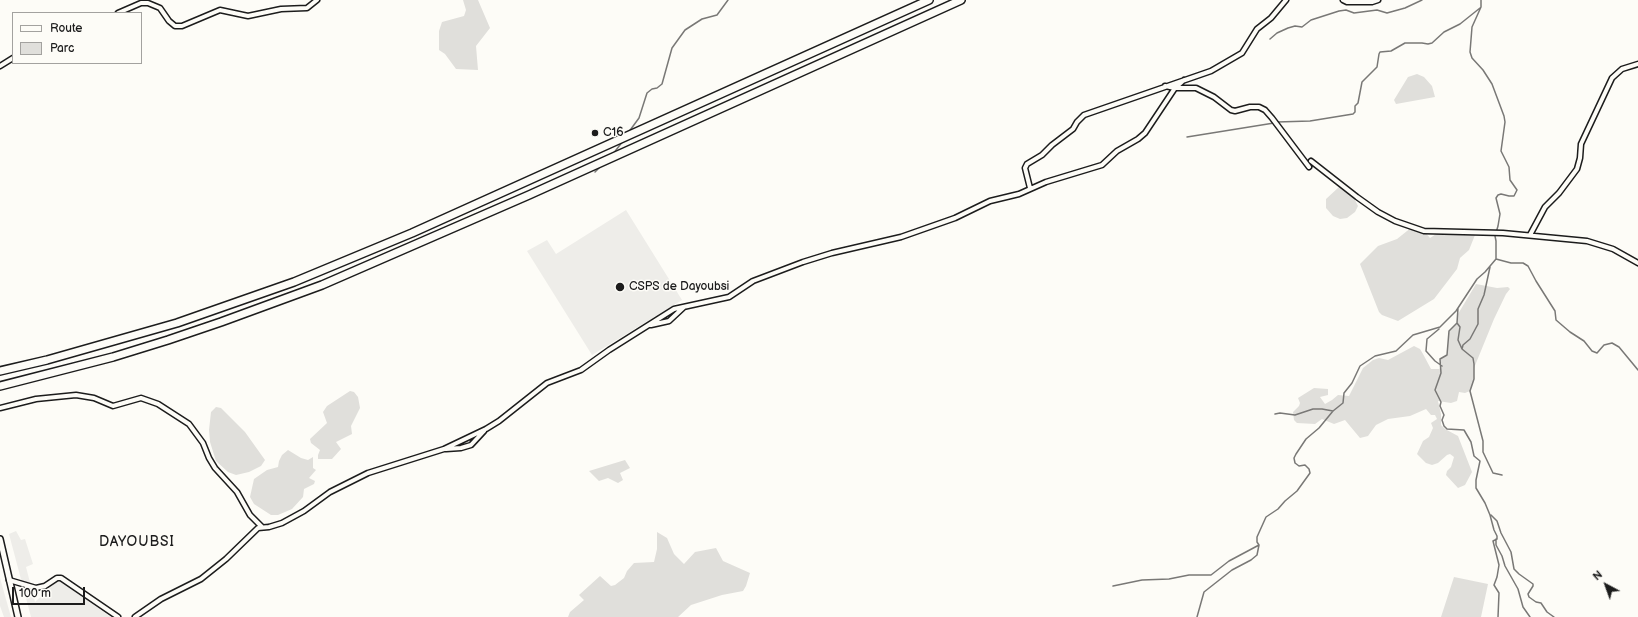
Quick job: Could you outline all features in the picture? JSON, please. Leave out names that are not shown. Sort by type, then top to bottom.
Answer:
[{"type":"highway","points":[[0,371],[47,360],[177,323],[234,304],[308,276],[412,233],[929,0]]},
{"type":"highway","points":[[0,386],[113,357],[168,340],[322,285],[529,195],[961,0]]},
{"type":"street","points":[[120,12],[141,3],[148,3],[160,8],[169,21],[175,26],[182,26],[220,10],[248,16],[281,9],[307,8],[317,0]]},
{"type":"street","points":[[1030,188],[1025,168],[1027,164],[1042,155],[1052,145],[1073,129],[1077,122],[1084,116],[1165,86],[1211,71],[1242,53],[1258,29],[1271,18],[1286,0]]},
{"type":"street","points":[[1343,0],[1347,2],[1372,2],[1378,0]]},
{"type":"street","points":[[0,66],[12,59]]},
{"type":"street","points":[[1530,235],[1545,207],[1577,169],[1580,158],[1581,144],[1612,78],[1622,69],[1638,64]]},
{"type":"street","points":[[135,617],[161,599],[201,579],[226,559],[258,528],[269,527],[282,523],[304,511],[330,492],[368,473],[444,449],[486,429],[499,421],[546,384],[581,370],[608,350],[674,310],[684,306],[729,297],[753,281],[803,262],[832,252],[901,237],[955,218],[990,201],[1019,194],[1030,188],[1073,173],[1102,165],[1117,151],[1138,140],[1145,133],[1175,88],[1184,80]]},
{"type":"street","points":[[1165,86],[1175,88],[1196,88],[1214,97],[1231,110],[1235,111],[1250,107],[1265,110],[1309,167]]},
{"type":"street","points":[[1311,161],[1365,204],[1395,221],[1424,231],[1503,233],[1568,238],[1614,249],[1638,263]]},
{"type":"street","points":[[646,326],[669,320],[684,306]]},
{"type":"street","points":[[0,408],[36,399],[76,395],[94,398],[113,406],[142,398],[158,404],[186,420],[203,443],[215,468],[237,492],[250,515],[262,527]]},
{"type":"street","points":[[444,449],[461,448],[471,445],[486,429]]},
{"type":"street","points":[[0,539],[18,617]]},
{"type":"street","points":[[9,580],[36,588],[44,586],[57,578],[61,578],[118,617]]},
{"type":"shaded area","points":[[626,210],[682,300],[592,355],[527,251],[547,240],[556,254]]},
{"type":"shaded area","points":[[16,531],[21,540],[25,539],[33,564],[26,567],[35,602],[58,580],[111,617],[31,617],[9,534]]},
{"type":"shaded area","points":[[0,578],[11,617],[4,617],[0,606]]},
{"type":"green space","points":[[463,0],[478,0],[490,28],[476,46],[478,70],[456,69],[445,54],[439,50],[439,31],[442,22],[464,16],[466,10]]},
{"type":"green space","points":[[1417,74],[1424,77],[1432,86],[1435,97],[1396,104],[1394,100],[1408,77]]},
{"type":"green space","points":[[1345,186],[1353,196],[1358,206],[1355,212],[1347,218],[1340,219],[1333,216],[1326,208],[1326,199],[1339,187]]},
{"type":"green space","points":[[1412,227],[1424,231],[1430,238],[1441,231],[1475,235],[1469,250],[1460,258],[1457,269],[1434,299],[1398,321],[1382,315],[1379,312],[1360,264],[1378,246],[1397,239]]},
{"type":"green space","points":[[1476,284],[1497,288],[1508,287],[1510,289],[1494,319],[1474,368],[1474,379],[1470,391],[1465,393],[1459,392],[1457,401],[1451,403],[1438,401],[1441,414],[1441,425],[1458,436],[1472,472],[1465,485],[1458,488],[1446,475],[1447,471],[1451,467],[1454,457],[1450,454],[1438,463],[1432,465],[1426,463],[1417,454],[1423,441],[1429,437],[1433,428],[1431,423],[1437,419],[1435,415],[1431,415],[1426,409],[1410,416],[1388,419],[1376,425],[1368,436],[1360,438],[1345,420],[1334,424],[1322,419],[1315,424],[1297,423],[1294,420],[1293,412],[1300,403],[1298,398],[1314,388],[1328,389],[1328,395],[1320,397],[1325,404],[1338,395],[1349,396],[1363,368],[1373,360],[1379,358],[1388,360],[1414,346],[1420,349],[1431,369],[1439,369],[1442,366],[1440,359],[1447,355],[1449,331],[1457,323],[1458,314]]},
{"type":"green space","points":[[350,391],[354,392],[358,397],[360,408],[351,426],[352,434],[336,442],[341,449],[332,459],[318,459],[320,450],[311,443],[310,439],[327,423],[323,412],[327,406]]},
{"type":"green space","points":[[216,407],[221,408],[245,432],[265,460],[261,466],[249,472],[236,475],[228,472],[216,461],[210,442],[209,430],[211,412]]},
{"type":"green space","points":[[288,450],[301,458],[308,460],[313,457],[313,468],[316,470],[309,478],[315,481],[314,484],[304,489],[303,497],[292,509],[278,515],[271,515],[254,504],[250,497],[254,479],[267,470],[278,467],[282,455]]},
{"type":"green space","points":[[625,460],[630,468],[620,473],[623,480],[618,483],[608,478],[599,481],[589,471]]},
{"type":"green space","points":[[657,532],[667,538],[674,554],[684,564],[695,552],[716,548],[723,561],[750,573],[743,591],[722,595],[691,605],[678,617],[568,617],[570,612],[584,600],[579,595],[600,576],[611,586],[615,585],[624,578],[627,571],[634,563],[654,562],[657,549]]},
{"type":"green space","points":[[1454,577],[1488,584],[1481,617],[1441,617]]},
{"type":"waterway","points":[[628,133],[639,118],[647,93],[662,84],[672,48],[685,30],[702,19],[717,15],[728,0]]},
{"type":"waterway","points":[[1270,39],[1277,33],[1288,28],[1295,26],[1302,27],[1311,20],[1339,11],[1346,10],[1354,13],[1377,10],[1387,13],[1405,8],[1422,0]]},
{"type":"waterway","points":[[1197,617],[1204,592],[1232,570],[1251,560],[1257,555],[1259,545],[1257,542],[1257,537],[1266,517],[1278,509],[1297,491],[1310,473],[1309,469],[1305,465],[1299,466],[1295,463],[1294,458],[1296,454],[1306,439],[1319,428],[1333,411],[1343,403],[1344,393],[1352,383],[1360,366],[1375,356],[1396,351],[1413,335],[1440,327],[1456,311],[1477,279],[1496,259],[1495,236],[1500,214],[1496,198],[1501,194],[1514,196],[1517,190],[1510,180],[1509,167],[1501,151],[1505,122],[1504,116],[1492,84],[1483,70],[1472,58],[1470,52],[1472,27],[1481,7],[1481,0]]},
{"type":"waterway","points":[[1277,122],[1310,121],[1353,114],[1355,112],[1355,106],[1358,103],[1362,82],[1377,67],[1380,52],[1391,51],[1405,43],[1432,43],[1444,32],[1460,24],[1480,8]]},
{"type":"waterway","points":[[1187,137],[1274,123]]},
{"type":"waterway","points":[[613,154],[623,141]]},
{"type":"waterway","points":[[595,172],[602,165]]},
{"type":"waterway","points":[[1496,259],[1511,263],[1523,263],[1528,266],[1555,311],[1556,320],[1584,341],[1592,351],[1597,353],[1604,345],[1612,343],[1619,347],[1638,370]]},
{"type":"waterway","points":[[1490,267],[1484,295],[1478,309],[1478,324],[1470,339],[1463,345],[1462,349],[1473,358],[1474,379],[1470,391],[1483,441],[1483,452],[1493,473],[1502,475]]},
{"type":"waterway","points":[[1458,308],[1457,323],[1449,331],[1447,355],[1440,359],[1441,373],[1435,390],[1441,402],[1440,406],[1444,415],[1442,420],[1444,426],[1447,429],[1464,430],[1471,442],[1474,456],[1480,461],[1476,488],[1485,503],[1497,536],[1497,539],[1493,541],[1499,565],[1494,585],[1499,593],[1498,617]]},
{"type":"waterway","points":[[1457,323],[1460,327],[1458,340],[1462,349]]},
{"type":"waterway","points":[[1439,329],[1427,339],[1426,351],[1442,366]]},
{"type":"waterway","points":[[1275,414],[1280,413],[1295,415],[1313,409],[1333,411]]},
{"type":"waterway","points":[[1491,515],[1497,521],[1501,533],[1511,552],[1514,569],[1533,584],[1528,594],[1529,597],[1536,602],[1541,603],[1547,612],[1554,617]]},
{"type":"waterway","points":[[1496,539],[1496,545],[1505,566],[1518,589],[1523,607],[1530,617]]},
{"type":"waterway","points":[[1113,586],[1142,580],[1169,579],[1189,575],[1211,575],[1229,561],[1259,545]]},
{"type":"place","name":"C16","points":[[595,133]]},
{"type":"place","name":"CSPS de Dayoubsi","points":[[620,287]]},
{"type":"district","name":"DAYOUBSI","points":[[137,542]]}]
